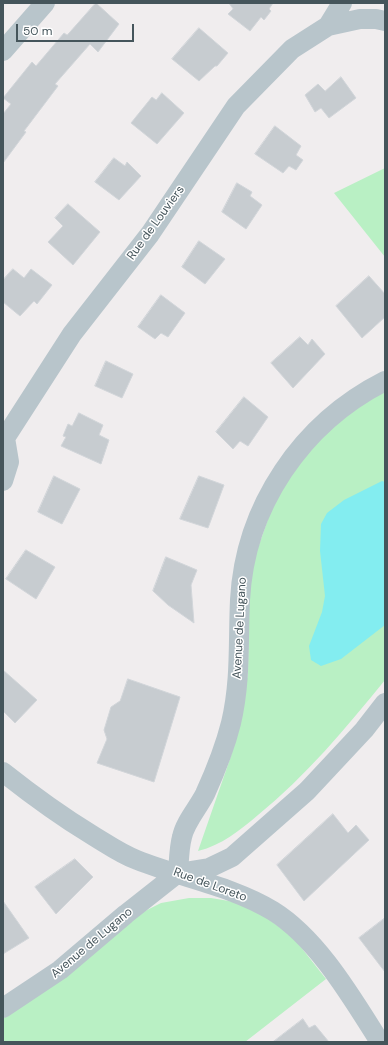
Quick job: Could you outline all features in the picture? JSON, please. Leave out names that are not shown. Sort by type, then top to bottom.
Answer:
[{"type":"street","points":[[3,51],[44,3]]},
{"type":"street","name":"Rue de Louviers","points":[[328,26],[342,3]]},
{"type":"street","name":"Rue de Louviers","points":[[3,481],[9,462],[4,439],[72,334],[150,234],[236,106],[292,49],[328,26],[360,19],[376,19],[385,21]]},
{"type":"street","name":"Avenue de Lugano","points":[[178,873],[182,836],[207,789],[231,721],[237,681],[240,644],[240,600],[246,555],[265,502],[287,465],[321,424],[356,398],[385,381]]},
{"type":"street","name":"Avenue de Lugano","points":[[3,1008],[60,970],[126,914],[178,873],[209,868],[232,857],[307,791],[364,730],[385,703]]},
{"type":"street","name":"Rue de Loreto","points":[[3,772],[39,800],[110,846],[137,860],[244,896],[273,911],[298,931],[330,968],[380,1042]]},
{"type":"green space","points":[[385,168],[385,257],[334,193]]},
{"type":"green space","points":[[385,389],[385,680],[325,751],[276,800],[230,837],[215,845],[198,851],[231,756],[248,674],[249,599],[253,562],[275,499],[316,435]]},
{"type":"green space","points":[[189,898],[211,898],[235,902],[259,912],[293,937],[326,979],[245,1042],[3,1042],[3,1019],[5,1017],[137,915],[161,903]]},
{"type":"water","points":[[382,481],[385,482],[385,625],[341,659],[321,666],[311,660],[309,646],[322,612],[325,596],[320,551],[321,524],[327,513],[344,500]]},
{"type":"building","points":[[96,3],[119,24],[98,52],[90,44],[55,84],[58,86],[24,131],[26,132],[3,163],[3,114],[11,104],[3,98],[32,62],[36,66],[64,33],[67,35]]},
{"type":"building","points":[[229,3],[273,3],[269,9],[271,11],[264,20],[261,17],[250,31],[228,14],[233,9]]},
{"type":"building","points":[[199,28],[228,53],[217,66],[215,66],[199,81],[172,59]]},
{"type":"building","points":[[341,77],[356,98],[329,118],[321,108],[315,112],[305,95],[318,84],[325,91]]},
{"type":"building","points":[[162,93],[184,113],[157,144],[131,123],[152,97],[156,100]]},
{"type":"building","points":[[275,126],[301,146],[296,155],[303,160],[296,170],[289,166],[283,173],[255,154]]},
{"type":"building","points":[[114,158],[125,166],[127,162],[141,176],[119,200],[95,182]]},
{"type":"building","points":[[237,183],[252,192],[250,196],[262,205],[246,229],[222,212]]},
{"type":"building","points":[[68,204],[100,232],[73,265],[48,242],[63,226],[55,218]]},
{"type":"building","points":[[199,241],[225,259],[205,284],[182,267]]},
{"type":"building","points":[[13,269],[24,278],[31,269],[52,285],[37,304],[34,301],[20,316],[3,302],[3,280]]},
{"type":"building","points":[[369,276],[385,294],[385,317],[362,338],[336,306]]},
{"type":"building","points":[[161,295],[185,313],[168,337],[161,333],[155,339],[138,327]]},
{"type":"building","points":[[300,337],[308,345],[312,339],[325,354],[293,388],[271,363]]},
{"type":"building","points":[[106,361],[133,374],[122,398],[95,386]]},
{"type":"building","points":[[244,397],[268,417],[248,446],[240,441],[233,449],[216,432]]},
{"type":"building","points":[[79,413],[103,425],[99,435],[109,440],[101,464],[61,446],[66,437],[63,436],[68,424],[72,426]]},
{"type":"building","points":[[54,476],[80,489],[62,524],[38,512]]},
{"type":"building","points":[[199,476],[224,485],[208,528],[180,519]]},
{"type":"building","points":[[26,550],[55,567],[36,599],[6,579]]},
{"type":"building","points":[[166,557],[197,570],[191,585],[194,623],[168,605],[153,591]]},
{"type":"building","points":[[3,670],[37,700],[15,723],[3,711]]},
{"type":"building","points":[[128,679],[180,697],[154,782],[97,763],[107,739],[104,730],[111,707],[120,701]]},
{"type":"building","points":[[333,814],[348,833],[356,825],[369,840],[304,901],[277,865]]},
{"type":"building","points":[[75,859],[93,877],[56,914],[35,887]]},
{"type":"building","points":[[3,901],[29,938],[3,954]]},
{"type":"building","points":[[385,918],[385,972],[359,938]]},
{"type":"building","points":[[303,1019],[309,1028],[315,1025],[329,1042],[273,1042]]}]
